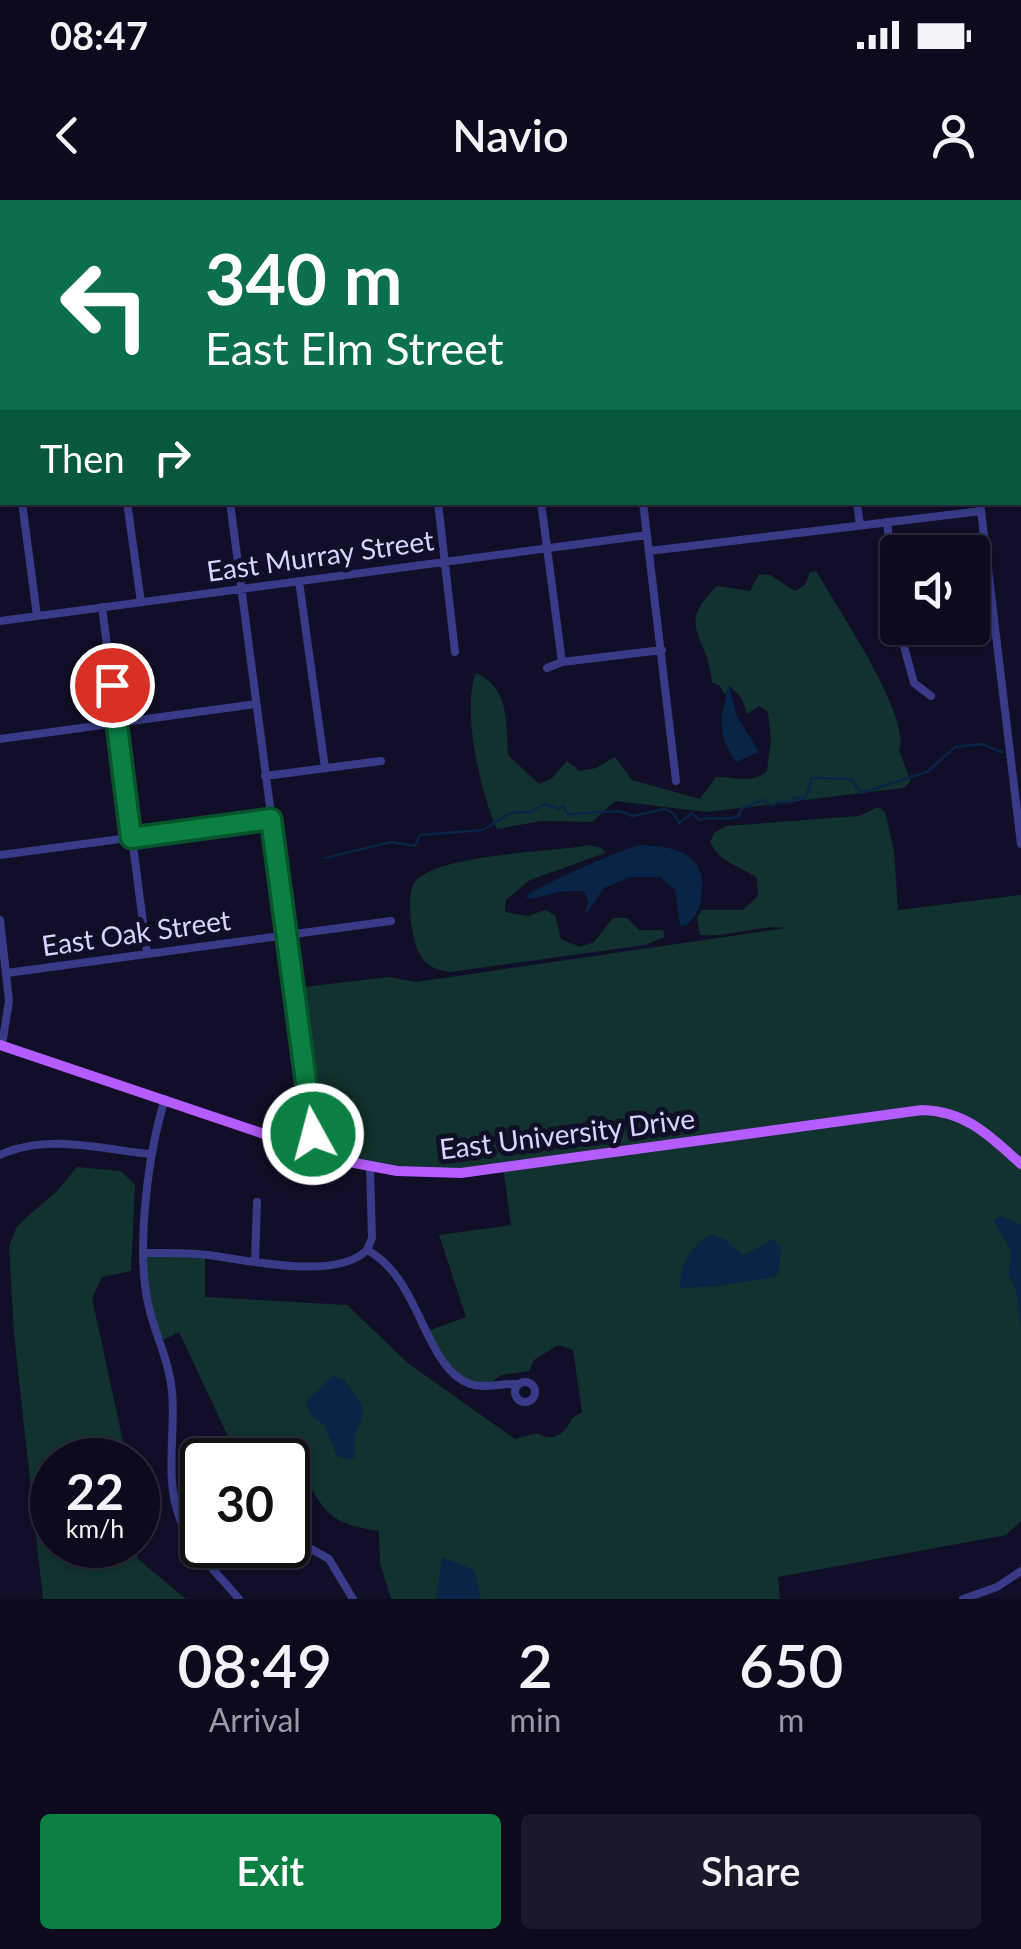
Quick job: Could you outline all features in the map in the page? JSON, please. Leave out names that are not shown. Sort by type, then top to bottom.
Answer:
[{"type":"main road","name":"East University Drive","points":[[1,1045],[370,1167],[461,1172],[922,1110],[946,1112],[970,1121],[1021,1164]]},
{"type":"street","points":[[22,505],[37,616]]},
{"type":"street","points":[[127,505],[141,602]]},
{"type":"street","points":[[230,505],[313,1134],[308,1149]]},
{"type":"street","points":[[438,505],[454,652]]},
{"type":"street","points":[[542,505],[562,662]]},
{"type":"street","points":[[643,505],[676,780]]},
{"type":"street","points":[[857,505],[860,525]]},
{"type":"street","points":[[649,550],[887,522],[980,506],[1021,844]]},
{"type":"street","points":[[887,522],[889,535]]},
{"type":"street","name":"East Murray Street","points":[[0,622],[647,534]]},
{"type":"street","points":[[299,581],[324,768]]},
{"type":"street","points":[[102,607],[147,953]]},
{"type":"street","points":[[904,645],[916,686],[931,696]]},
{"type":"street","points":[[547,668],[562,662],[662,650]]},
{"type":"street","points":[[0,740],[256,704]]},
{"type":"street","points":[[265,776],[381,761]]},
{"type":"street","points":[[0,855],[271,819]]},
{"type":"street","points":[[0,920],[8,1011],[1,1045]]},
{"type":"street","name":"East Oak Street","points":[[7,973],[391,921]]},
{"type":"street","points":[[165,1099],[149,1154],[145,1252],[148,1302],[172,1383],[172,1487],[180,1518]]},
{"type":"street","points":[[0,1155],[39,1144],[149,1154]]},
{"type":"street","points":[[145,1252],[206,1254],[289,1266],[347,1262],[367,1250],[372,1238],[370,1167]]},
{"type":"street","points":[[255,1262],[257,1202]]},
{"type":"street","points":[[367,1250],[396,1271],[442,1358],[458,1377],[479,1386],[517,1384]]},
{"type":"street","points":[[310,1548],[330,1559],[352,1599]]},
{"type":"street","points":[[216,1568],[239,1599]]},
{"type":"street","points":[[963,1599],[988,1591],[1021,1571]]},
{"type":"green space","points":[[816,571],[884,688],[900,735],[899,751],[911,781],[903,788],[707,812],[615,801],[592,822],[541,821],[497,829],[485,795],[472,729],[476,673],[501,697],[508,755],[539,784],[551,779],[567,761],[580,771],[596,768],[615,757],[632,780],[700,799],[716,777],[749,779],[767,771],[771,738],[768,712],[759,706],[747,714],[742,699],[730,686],[725,695],[719,685],[712,683],[695,622],[704,600],[717,586],[750,591],[759,574],[770,575],[795,591],[805,585],[810,572]]},
{"type":"green space","points":[[878,807],[885,812],[894,851],[898,910],[1021,895],[1021,1521],[1006,1535],[778,1577],[780,1599],[391,1599],[380,1563],[379,1531],[335,1518],[310,1487],[310,1438],[229,1438],[179,1332],[161,1341],[150,1312],[145,1253],[205,1255],[205,1297],[347,1305],[409,1364],[515,1439],[537,1433],[559,1435],[582,1412],[573,1350],[558,1345],[534,1360],[529,1371],[501,1375],[487,1386],[467,1380],[444,1359],[428,1331],[466,1317],[439,1235],[511,1225],[503,1167],[423,1173],[308,1149],[312,1139],[295,988],[389,977],[416,982],[786,928],[700,935],[697,917],[702,910],[743,910],[758,896],[757,878],[719,855],[710,842],[714,833],[726,826],[859,816]]},
{"type":"green space","points":[[590,845],[605,853],[530,880],[506,900],[505,912],[528,916],[545,910],[555,915],[561,939],[580,947],[594,942],[613,918],[627,918],[639,930],[663,930],[665,937],[645,945],[450,972],[431,966],[422,958],[414,939],[410,905],[413,885],[423,875],[466,861]]},
{"type":"green space","points":[[77,1167],[121,1171],[135,1185],[131,1271],[102,1277],[92,1298],[122,1438],[30,1438],[30,1480],[9,1246],[17,1226],[57,1191]]},
{"type":"green space","points":[[40,1568],[149,1568],[186,1599],[43,1599]]},
{"type":"water","points":[[729,685],[737,716],[759,752],[736,762],[722,733]]},
{"type":"water","points":[[639,845],[673,849],[698,866],[701,900],[687,925],[680,926],[675,890],[660,877],[631,877],[604,888],[586,914],[588,901],[584,891],[526,897],[560,878]]},
{"type":"water","points":[[1001,1216],[1021,1225],[1021,1328],[1016,1291],[1009,1275],[1011,1251],[993,1220]]},
{"type":"water","points":[[712,1235],[726,1240],[743,1256],[773,1239],[781,1247],[779,1272],[774,1277],[719,1286],[681,1288],[681,1273],[688,1257]]},
{"type":"water","points":[[333,1376],[344,1380],[362,1404],[362,1420],[354,1436],[355,1456],[351,1460],[337,1456],[324,1425],[310,1414],[306,1402]]},
{"type":"water","points":[[442,1557],[474,1570],[481,1599],[436,1599]]},
{"type":"waterway","points":[[325,858],[391,842],[415,846],[420,835],[483,830],[510,813],[530,812],[545,804],[559,809],[563,806],[568,814],[620,811],[632,816],[665,809],[679,823],[692,813],[699,820],[734,818],[741,809],[762,800],[773,806],[777,802],[793,802],[794,797],[805,799],[812,778],[851,779],[861,793],[927,772],[955,747],[981,744],[1002,752]]},
{"type":"route","points":[[112,685],[131,838],[271,819],[313,1134]]}]
